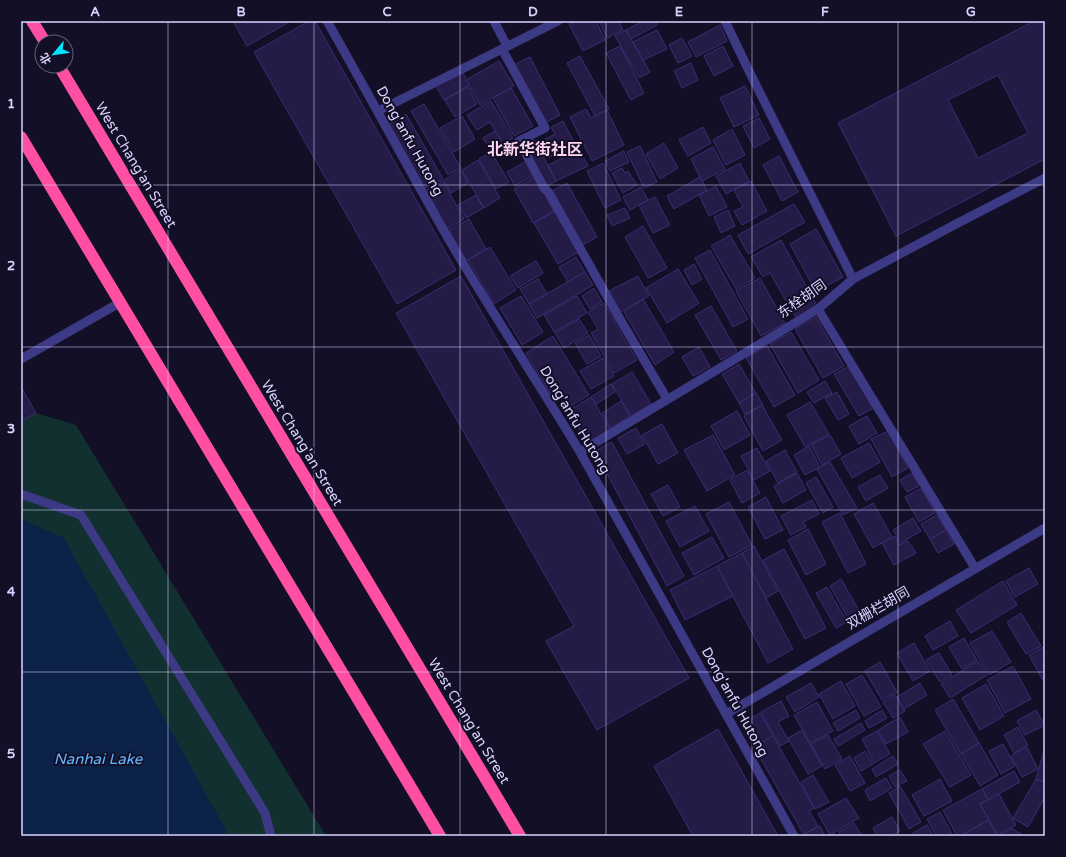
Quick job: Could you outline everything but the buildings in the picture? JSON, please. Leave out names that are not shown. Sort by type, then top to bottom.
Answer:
[{"type":"highway","points":[[32,21],[40,34]]},
{"type":"highway","name":"West Chang'an Street","points":[[64,74],[520,836]]},
{"type":"highway","points":[[21,137],[440,836]]},
{"type":"lane","name":"Dong'anfu Hutong","points":[[326,21],[448,237],[485,299],[548,397],[580,452],[794,836]]},
{"type":"lane","points":[[494,21],[505,47],[545,128],[519,142],[544,188],[549,193],[667,399]]},
{"type":"lane","points":[[378,111],[558,21]]},
{"type":"lane","points":[[725,21],[853,279]]},
{"type":"lane","name":"东栓胡同","points":[[580,452],[818,309],[853,279],[1045,178]]},
{"type":"lane","points":[[21,359],[121,302]]},
{"type":"lane","points":[[818,309],[975,568]]},
{"type":"lane","points":[[21,494],[81,515],[265,813],[271,836]]},
{"type":"lane","name":"双栅栏胡同","points":[[726,714],[1045,528]]},
{"type":"green space","points":[[21,387],[36,413],[76,425],[326,836],[21,836]]},
{"type":"water","name":"Nanhai Lake","points":[[21,519],[64,538],[226,830],[226,836],[21,836]]},
{"type":"district","name":"北新华街社区","points":[[535,150]]}]
